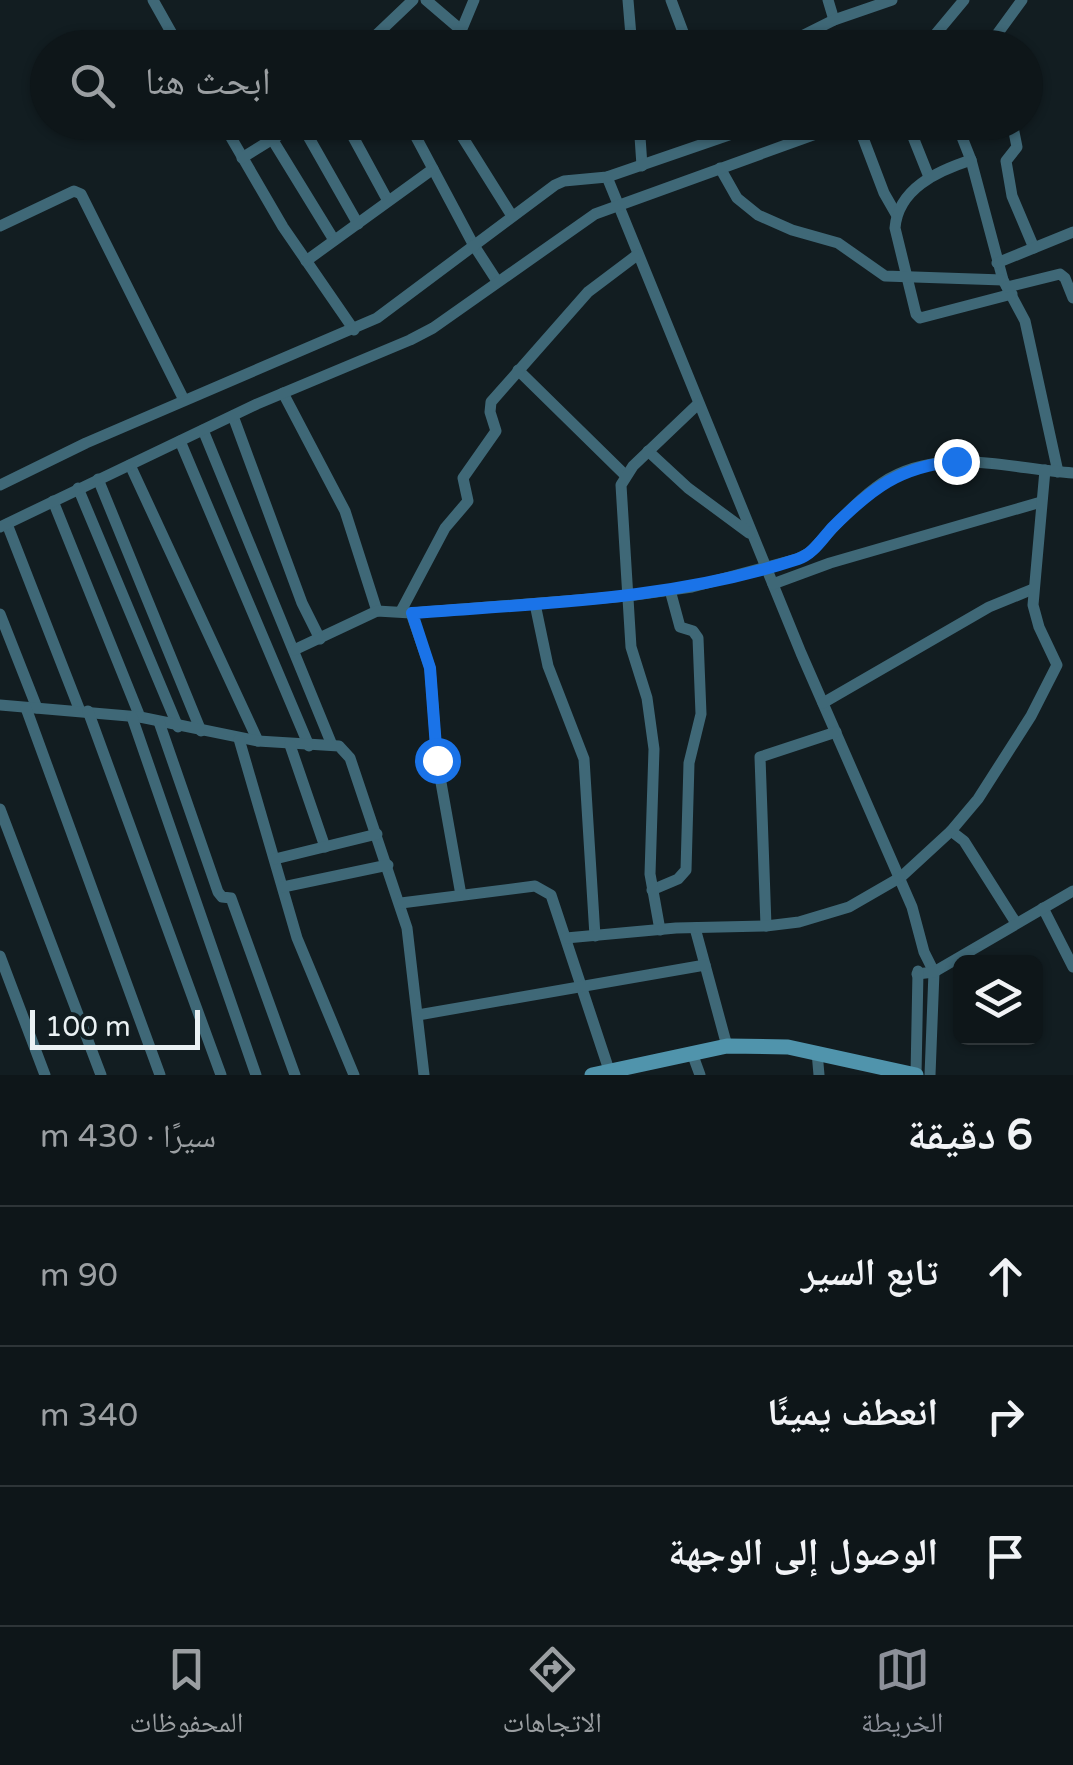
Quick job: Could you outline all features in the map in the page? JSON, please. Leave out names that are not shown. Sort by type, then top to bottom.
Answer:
[{"type":"street","points":[[154,0],[170,30]]},
{"type":"street","points":[[382,30],[412,0]]},
{"type":"street","points":[[426,0],[461,30],[474,0]]},
{"type":"street","points":[[628,0],[630,30]]},
{"type":"street","points":[[671,0],[682,30]]},
{"type":"street","points":[[828,0],[834,20]]},
{"type":"street","points":[[814,30],[892,0]]},
{"type":"street","points":[[939,30],[964,0]]},
{"type":"street","points":[[1001,30],[1022,0]]},
{"type":"street","points":[[232,140],[306,261],[354,330]]},
{"type":"street","points":[[242,158],[272,140],[334,240]]},
{"type":"street","points":[[310,140],[358,224]]},
{"type":"street","points":[[355,140],[388,202]]},
{"type":"street","points":[[418,140],[497,282]]},
{"type":"street","points":[[464,140],[512,216]]},
{"type":"street","points":[[640,140],[642,166]]},
{"type":"street","points":[[0,485],[184,400],[377,318],[564,181],[607,177],[716,140]]},
{"type":"street","points":[[221,1075],[84,711],[3,525],[232,416],[410,340],[596,214],[799,140]]},
{"type":"street","points":[[864,140],[896,214]]},
{"type":"street","points":[[914,140],[929,177]]},
{"type":"street","points":[[963,140],[997,263],[1025,321],[1058,472]]},
{"type":"street","points":[[1016,140],[1017,146],[1006,161],[1010,190],[1034,248]]},
{"type":"street","points":[[971,160],[929,177],[904,199],[896,214],[894,228],[918,318],[1060,274],[1073,298]]},
{"type":"street","points":[[720,168],[737,198],[758,216],[838,242],[885,276],[1008,287]]},
{"type":"street","points":[[306,261],[433,169]]},
{"type":"street","points":[[607,177],[752,536],[901,876],[934,972],[930,1075]]},
{"type":"street","points":[[0,226],[74,192],[81,194],[184,400]]},
{"type":"street","points":[[997,263],[1073,232]]},
{"type":"street","points":[[460,896],[437,760],[430,668],[406,612],[444,528],[468,501],[463,478],[496,431],[491,402],[588,292],[637,255]]},
{"type":"street","points":[[518,370],[626,475]]},
{"type":"street","points":[[283,394],[344,511],[378,611]]},
{"type":"street","points":[[660,930],[652,890],[654,749],[647,698],[631,648],[621,492],[626,475],[698,404]]},
{"type":"street","points":[[232,416],[302,603],[320,638]]},
{"type":"street","points":[[203,430],[332,744]]},
{"type":"street","points":[[180,441],[309,746]]},
{"type":"street","points":[[648,451],[688,488],[752,536]]},
{"type":"street","points":[[294,650],[378,611],[628,596],[721,580],[809,553],[879,485],[910,469],[956,461],[1073,473]]},
{"type":"street","points":[[130,465],[258,741]]},
{"type":"street","points":[[566,938],[798,922],[849,907],[901,876],[952,831],[978,800],[1031,716],[1057,665],[1039,627],[1032,590],[1040,549],[1044,470]]},
{"type":"street","points":[[98,480],[201,730]]},
{"type":"street","points":[[78,488],[178,727]]},
{"type":"street","points":[[52,501],[136,717],[256,1075]]},
{"type":"street","points":[[773,584],[830,562],[1041,502]]},
{"type":"street","points":[[652,890],[678,879],[686,870],[689,762],[702,714],[698,638],[693,631],[680,626],[670,590]]},
{"type":"street","points":[[824,703],[989,607],[1032,590]]},
{"type":"street","points":[[534,604],[548,666],[584,759],[595,936]]},
{"type":"street","points":[[0,614],[160,1075]]},
{"type":"street","points":[[0,705],[136,717],[238,739],[290,745],[332,744],[348,752],[401,903],[424,1075]]},
{"type":"street","points":[[160,722],[218,892],[231,898],[294,1075]]},
{"type":"street","points":[[766,926],[760,758],[836,732]]},
{"type":"street","points":[[238,739],[297,938],[354,1075]]},
{"type":"street","points":[[290,745],[325,847]]},
{"type":"street","points":[[0,809],[101,1075]]},
{"type":"street","points":[[952,831],[964,841],[1016,924]]},
{"type":"street","points":[[274,859],[377,834]]},
{"type":"street","points":[[284,887],[388,864]]},
{"type":"street","points":[[401,903],[541,887],[551,895],[582,986],[599,1074],[653,1068],[727,1046],[788,1047],[877,1070],[916,1075],[917,974],[924,952]]},
{"type":"street","points":[[917,974],[934,972],[1073,891]]},
{"type":"street","points":[[1043,908],[1073,968]]},
{"type":"street","points":[[695,928],[727,1046]]},
{"type":"street","points":[[0,956],[46,1075]]},
{"type":"street","points":[[418,1015],[706,965]]},
{"type":"street","points":[[817,1052],[818,1075]]},
{"type":"street","points":[[692,1054],[700,1075]]},
{"type":"route","points":[[437,760],[430,668],[412,613],[628,596],[721,580],[802,557],[879,485],[910,469],[956,461]]}]
